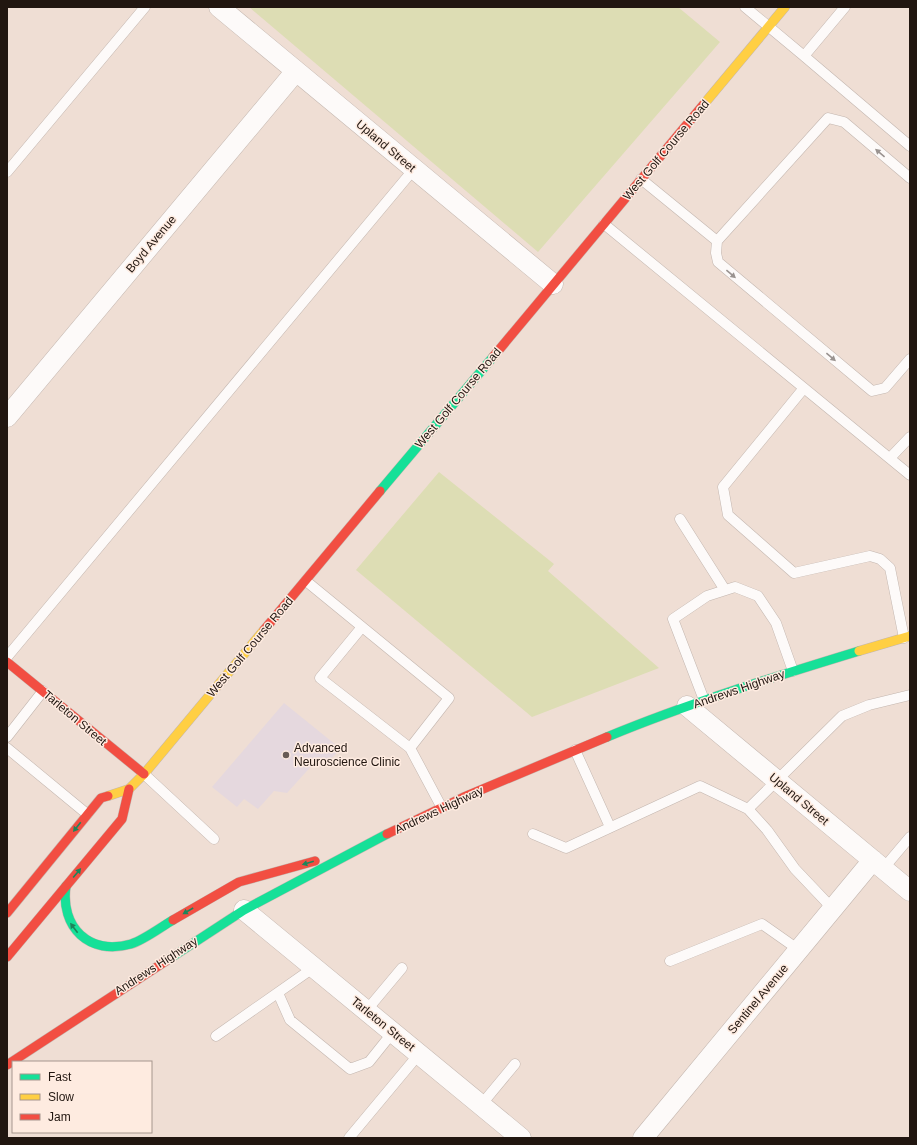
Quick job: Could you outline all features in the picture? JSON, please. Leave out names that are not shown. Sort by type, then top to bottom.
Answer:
[{"type":"main road","name":"West Golf Course Road","points":[[7,913],[101,798],[129,789],[144,774],[785,7]]},
{"type":"main road","name":"Andrews Highway","points":[[13,1061],[244,910],[359,848],[442,808],[574,750],[696,703],[793,671],[907,637]]},
{"type":"main road","name":"Tarleton Street","points":[[7,662],[144,774]]},
{"type":"main road","points":[[7,957],[122,819],[129,789]]},
{"type":"main road","points":[[66,886],[64,900],[67,916],[76,932],[85,939],[103,947],[131,944],[240,882],[359,848]]},
{"type":"street","name":"Upland Street","points":[[219,7],[553,284]]},
{"type":"street","name":"Boyd Avenue","points":[[7,417],[296,71]]},
{"type":"street","name":"Upland Street","points":[[696,703],[777,780],[910,891]]},
{"type":"street","name":"Sentinel Avenue","points":[[643,1138],[832,908],[878,864]]},
{"type":"street","name":"Tarleton Street","points":[[244,910],[521,1138]]},
{"type":"lane","points":[[7,172],[144,7]]},
{"type":"lane","points":[[744,7],[910,146]]},
{"type":"lane","points":[[804,56],[845,7]]},
{"type":"lane","points":[[910,178],[844,122],[828,118],[717,242],[716,253],[718,262],[872,391],[885,388],[910,359]]},
{"type":"lane","points":[[7,657],[414,169]]},
{"type":"lane","points":[[641,179],[717,242]]},
{"type":"lane","points":[[604,224],[910,475]]},
{"type":"lane","points":[[804,388],[723,487],[728,515],[794,573],[870,556],[880,559],[890,568],[907,637]]},
{"type":"lane","points":[[890,458],[910,437]]},
{"type":"lane","points":[[680,519],[725,590]]},
{"type":"lane","points":[[306,580],[449,698],[410,748]]},
{"type":"lane","points":[[696,703],[673,619],[707,596],[725,590],[735,587],[758,596],[776,623],[793,671]]},
{"type":"lane","points":[[362,627],[320,678],[410,748],[442,808]]},
{"type":"lane","points":[[7,737],[43,691]]},
{"type":"lane","points":[[748,809],[842,716],[869,705],[910,695]]},
{"type":"lane","points":[[7,748],[88,814]]},
{"type":"lane","points":[[574,750],[610,827]]},
{"type":"lane","points":[[144,774],[214,840]]},
{"type":"lane","points":[[533,834],[566,848],[700,786],[748,809],[767,830],[795,869],[832,908]]},
{"type":"lane","points":[[878,864],[910,837]]},
{"type":"lane","points":[[670,961],[762,924],[799,950]]},
{"type":"lane","points":[[216,1036],[313,968]]},
{"type":"lane","points":[[366,1011],[402,968]]},
{"type":"lane","points":[[278,993],[290,1020],[350,1069],[369,1062],[393,1032]]},
{"type":"lane","points":[[349,1138],[419,1054]]},
{"type":"lane","points":[[481,1105],[515,1064]]},
{"type":"green space","points":[[249,7],[678,7],[720,42],[538,252]]},
{"type":"green space","points":[[439,472],[554,564],[548,571],[659,668],[532,717],[356,570]]},
{"type":"building","name":"Advanced Neuroscience Clinic","points":[[284,703],[341,749],[322,767],[315,762],[287,793],[274,791],[258,809],[244,799],[237,807],[212,787]]},
{"type":"traffic: fast","points":[[380,491],[493,357]]},
{"type":"traffic: fast","points":[[607,737],[700,702],[859,651]]},
{"type":"traffic: fast","points":[[169,959],[244,910],[387,834]]},
{"type":"traffic: fast","points":[[66,886],[65,901],[73,926],[80,935],[90,942],[102,946],[116,947],[131,944],[173,920]]},
{"type":"traffic: slow","points":[[704,104],[785,7]]},
{"type":"traffic: slow","points":[[108,796],[129,789],[144,774],[264,630]]},
{"type":"traffic: slow","points":[[859,651],[910,636]]},
{"type":"traffic: jam","points":[[493,357],[704,104]]},
{"type":"traffic: jam","points":[[264,630],[380,491]]},
{"type":"traffic: jam","points":[[7,662],[144,774]]},
{"type":"traffic: jam","points":[[387,834],[464,797],[607,737]]},
{"type":"traffic: jam","points":[[7,957],[122,819],[129,789]]},
{"type":"traffic: jam","points":[[7,913],[101,798],[108,796]]},
{"type":"traffic: jam","points":[[173,920],[239,882],[315,861]]},
{"type":"traffic: jam","points":[[13,1061],[169,959]]},
{"type":"traffic: jam","points":[[7,1065],[12,1062]]},
{"type":"place","name":"Advanced Neuroscience Clinic","points":[[286,755]]}]
